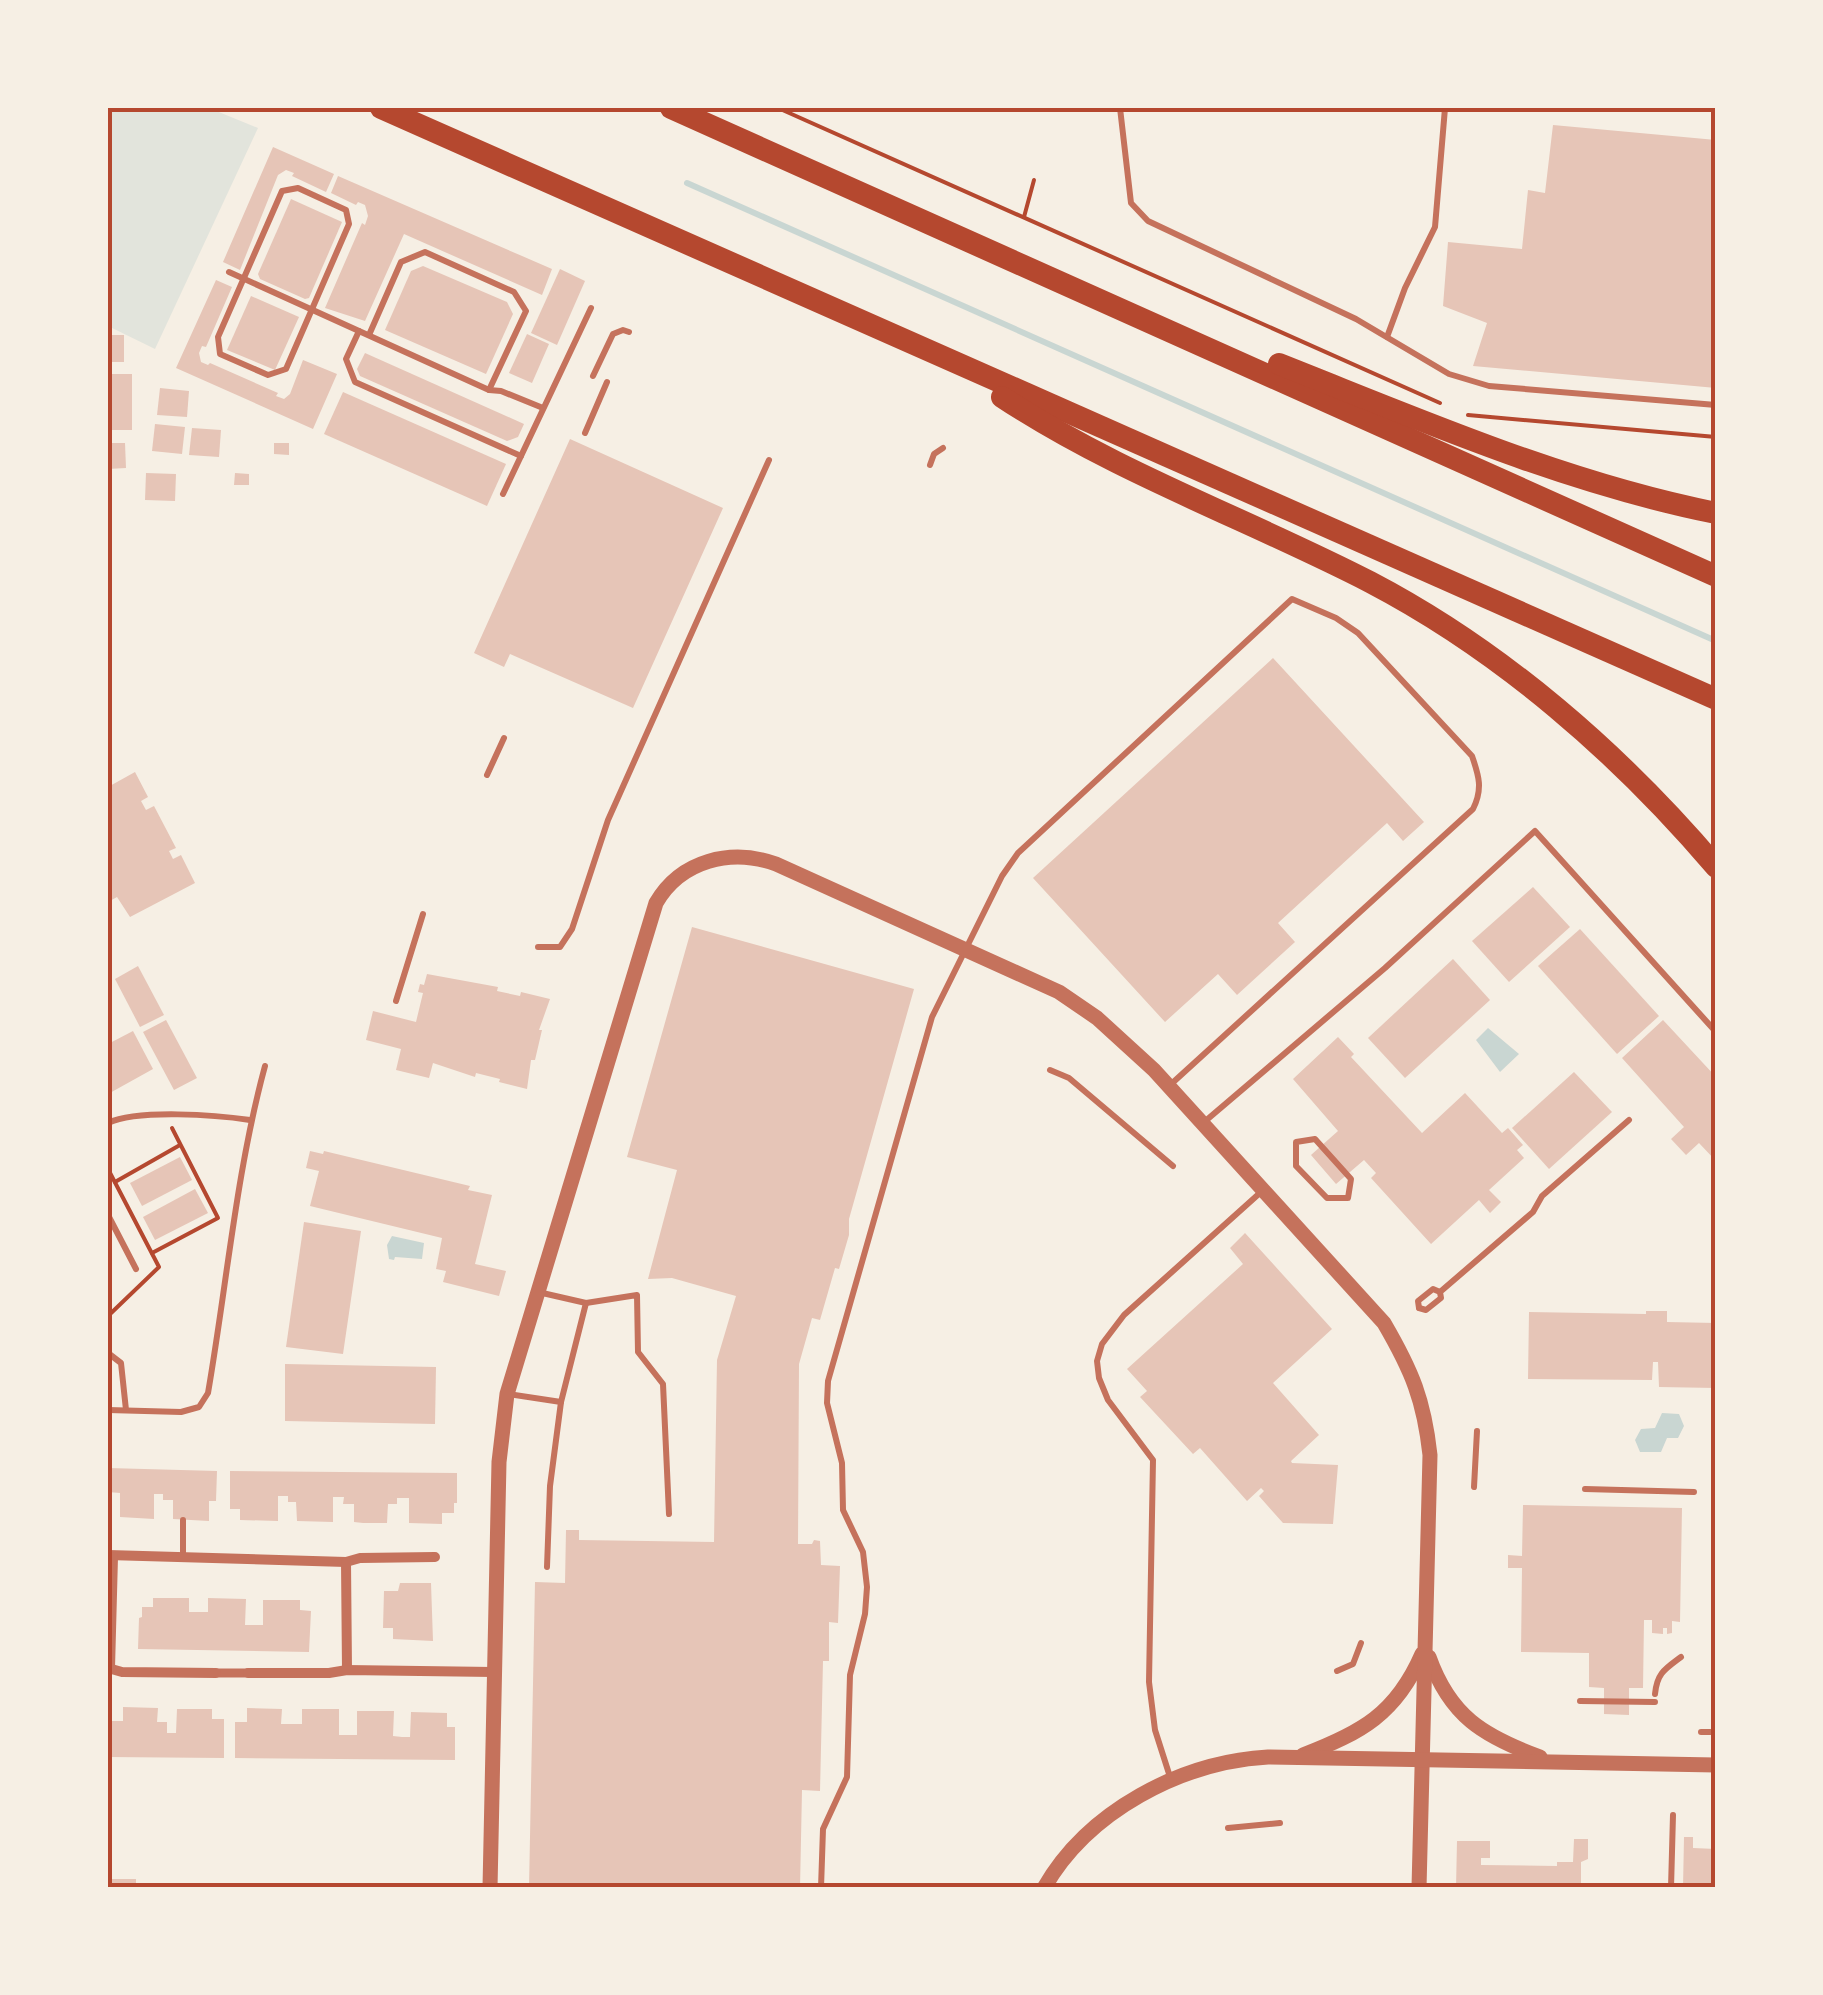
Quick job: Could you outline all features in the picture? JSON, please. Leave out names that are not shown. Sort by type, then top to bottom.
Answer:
[{"type":"highway","points":[[382,108],[1716,699]]},
{"type":"highway","points":[[671,108],[1716,576]]},
{"type":"highway","points":[[1016,262],[1474,440],[1602,483],[1716,512]]},
{"type":"highway","points":[[954,364],[1066,435],[1334,565],[1425,614],[1535,692],[1616,760],[1716,867]]},
{"type":"street","points":[[490,1888],[499,1462],[508,1394],[656,903],[675,879],[696,865],[722,857],[763,860],[1059,992],[1098,1018],[1169,1086],[1384,1323],[1408,1364],[1426,1413],[1430,1455],[1419,1888]]},
{"type":"street","points":[[435,1557],[360,1558],[346,1562],[110,1556],[109,1668],[122,1672],[493,1672]]},
{"type":"street","points":[[346,1562],[347,1670]]},
{"type":"street","points":[[1295,1758],[1374,1722],[1404,1687],[1425,1646]]},
{"type":"street","points":[[1425,1646],[1443,1690],[1471,1723],[1492,1738],[1553,1762]]},
{"type":"street","points":[[1044,1888],[1061,1860],[1088,1832],[1120,1808],[1172,1781],[1235,1760],[1422,1759],[1716,1766]]},
{"type":"lane","points":[[1120,108],[1131,203],[1148,220],[1356,319],[1449,374],[1488,386],[1716,404]]},
{"type":"lane","points":[[1386,338],[1434,227],[1445,108]]},
{"type":"lane","points":[[298,188],[346,210],[349,224],[311,310],[286,368],[268,375],[220,354],[218,338],[282,191],[298,188]]},
{"type":"lane","points":[[369,336],[401,262],[425,252],[514,292],[526,312],[489,390]]},
{"type":"lane","points":[[229,272],[489,390],[500,390],[543,408]]},
{"type":"lane","points":[[504,494],[591,308]]},
{"type":"lane","points":[[359,331],[346,358],[355,382],[521,456]]},
{"type":"lane","points":[[594,376],[613,334],[629,332]]},
{"type":"lane","points":[[585,433],[607,382]]},
{"type":"lane","points":[[930,465],[934,454],[943,448]]},
{"type":"lane","points":[[538,947],[560,947],[572,929],[608,820],[769,460]]},
{"type":"lane","points":[[821,1888],[823,1829],[846,1776],[850,1675],[865,1614],[867,1587],[864,1552],[843,1510],[842,1463],[827,1403],[828,1382],[932,1017],[1002,876],[1026,844],[1292,600],[1345,623],[1472,756],[1480,782],[1478,800],[1473,809],[1169,1086]]},
{"type":"lane","points":[[487,775],[504,738]]},
{"type":"lane","points":[[1203,1123],[1385,968],[1535,831],[1716,1032]]},
{"type":"lane","points":[[396,1000],[423,914]]},
{"type":"lane","points":[[108,1410],[181,1412],[199,1407],[208,1392],[250,1120],[266,1066]]},
{"type":"lane","points":[[1050,1070],[1069,1078],[1173,1166]]},
{"type":"lane","points":[[108,1123],[122,1118],[164,1116],[250,1120]]},
{"type":"lane","points":[[1440,1292],[1533,1212],[1542,1196],[1628,1120]]},
{"type":"lane","points":[[1315,1139],[1350,1179],[1348,1198],[1327,1198],[1296,1166],[1296,1142],[1315,1139]]},
{"type":"lane","points":[[1172,1781],[1156,1730],[1149,1682],[1152,1460],[1108,1400],[1098,1378],[1097,1361],[1102,1344],[1124,1314],[1264,1190]]},
{"type":"lane","points":[[108,1215],[136,1269]]},
{"type":"lane","points":[[538,1292],[586,1303],[637,1295],[638,1352],[663,1384],[669,1514]]},
{"type":"lane","points":[[547,1567],[550,1486],[561,1402],[586,1303]]},
{"type":"lane","points":[[108,1353],[121,1364],[126,1410]]},
{"type":"lane","points":[[508,1394],[561,1402]]},
{"type":"lane","points":[[1474,1487],[1478,1432]]},
{"type":"lane","points":[[1585,1489],[1694,1492]]},
{"type":"lane","points":[[183,1520],[183,1559]]},
{"type":"lane","points":[[1337,1671],[1353,1664],[1362,1643]]},
{"type":"lane","points":[[1580,1701],[1655,1698],[1657,1678],[1664,1668],[1682,1657]]},
{"type":"lane","points":[[1702,1732],[1716,1732]]},
{"type":"lane","points":[[1671,1888],[1673,1815]]},
{"type":"lane","points":[[1228,1828],[1280,1823]]},
{"type":"path","points":[[778,108],[1452,408]]},
{"type":"path","points":[[1024,217],[1034,180]]},
{"type":"path","points":[[1468,415],[1716,437]]},
{"type":"path","points":[[152,1253],[218,1218],[164,1116]]},
{"type":"path","points":[[115,1182],[182,1144]]},
{"type":"shaded area","points":[[108,108],[209,108],[258,128],[155,349],[108,326]]},
{"type":"shaded area","points":[[1488,1028],[1519,1054],[1500,1072],[1476,1040]]},
{"type":"shaded area","points":[[392,1236],[424,1243],[422,1259],[389,1259],[387,1245]]},
{"type":"shaded area","points":[[1662,1413],[1679,1414],[1684,1426],[1678,1438],[1667,1438],[1661,1452],[1640,1452],[1635,1440],[1641,1429],[1655,1428]]},
{"type":"building","points":[[1553,125],[1716,140],[1716,388],[1473,366],[1487,323],[1443,306],[1448,242],[1522,249],[1528,190],[1545,193]]},
{"type":"building","points":[[273,147],[334,174],[326,192],[286,170],[278,175],[240,270],[223,262]]},
{"type":"building","points":[[338,176],[552,269],[542,295],[404,234],[365,321],[325,308],[368,216],[365,205],[331,193]]},
{"type":"building","points":[[291,199],[342,222],[309,298],[305,299],[260,279],[258,274]]},
{"type":"building","points":[[423,266],[507,302],[513,314],[486,374],[385,330],[411,271]]},
{"type":"building","points":[[560,269],[585,281],[557,345],[531,333]]},
{"type":"building","points":[[216,280],[232,287],[206,347],[202,346],[199,353],[201,362],[278,393],[276,396],[284,399],[290,394],[303,360],[337,374],[313,429],[176,368]]},
{"type":"building","points":[[251,296],[299,317],[275,370],[227,350]]},
{"type":"building","points":[[527,334],[549,344],[532,383],[509,373]]},
{"type":"building","points":[[108,335],[124,335],[124,362],[108,362]]},
{"type":"building","points":[[365,353],[524,424],[518,437],[507,441],[360,376],[357,369]]},
{"type":"building","points":[[108,374],[132,374],[132,430],[108,430]]},
{"type":"building","points":[[160,388],[189,391],[187,417],[157,415]]},
{"type":"building","points":[[343,392],[506,464],[487,506],[324,434]]},
{"type":"building","points":[[155,424],[185,427],[182,454],[152,451]]},
{"type":"building","points":[[192,428],[221,430],[219,457],[189,455]]},
{"type":"building","points":[[570,439],[723,508],[633,708],[510,654],[504,667],[474,653]]},
{"type":"building","points":[[108,443],[125,443],[126,468],[108,469]]},
{"type":"building","points":[[274,443],[289,443],[289,455],[274,454]]},
{"type":"building","points":[[146,473],[176,474],[175,501],[145,500]]},
{"type":"building","points":[[235,473],[249,474],[249,485],[234,485]]},
{"type":"building","points":[[1273,658],[1424,822],[1403,841],[1387,823],[1278,923],[1295,942],[1237,995],[1218,974],[1165,1022],[1033,878]]},
{"type":"building","points":[[135,772],[148,797],[141,801],[146,810],[154,806],[176,848],[169,851],[173,859],[181,855],[195,883],[130,917],[117,897],[108,902],[108,787]]},
{"type":"building","points":[[1533,887],[1570,927],[1509,982],[1472,941]]},
{"type":"building","points":[[692,927],[914,989],[849,1219],[849,1235],[839,1269],[835,1268],[820,1320],[812,1318],[799,1364],[798,1544],[820,1541],[821,1565],[840,1566],[838,1623],[829,1622],[829,1661],[823,1661],[820,1791],[802,1790],[800,1888],[529,1888],[535,1582],[565,1583],[566,1530],[579,1530],[579,1540],[714,1542],[717,1360],[736,1296],[672,1278],[648,1279],[677,1170],[627,1157]]},
{"type":"building","points":[[1580,929],[1659,1016],[1617,1054],[1538,966]]},
{"type":"building","points":[[1453,959],[1490,1000],[1405,1078],[1368,1038]]},
{"type":"building","points":[[138,966],[164,1015],[140,1027],[115,979]]},
{"type":"building","points":[[427,974],[498,987],[497,991],[520,996],[521,992],[550,999],[539,1030],[535,1060],[531,1060],[527,1089],[433,1063],[429,1078],[396,1070],[401,1049],[366,1040],[373,1011],[416,1022],[423,993],[418,992]]},
{"type":"building","points":[[166,1020],[197,1078],[174,1090],[143,1032]]},
{"type":"building","points":[[1663,1020],[1716,1077],[1716,1161],[1699,1143],[1686,1155],[1671,1139],[1684,1127],[1622,1058]]},
{"type":"building","points":[[133,1031],[153,1069],[108,1094],[108,1044]]},
{"type":"building","points":[[1338,1037],[1354,1054],[1351,1057],[1422,1133],[1465,1093],[1502,1133],[1508,1128],[1523,1145],[1517,1150],[1524,1158],[1489,1190],[1501,1202],[1490,1213],[1479,1200],[1431,1244],[1371,1178],[1376,1173],[1364,1160],[1336,1184],[1311,1155],[1338,1131],[1293,1079]]},
{"type":"building","points":[[1574,1072],[1612,1112],[1549,1169],[1512,1128]]},
{"type":"building","points":[[310,1151],[470,1186],[468,1190],[492,1195],[475,1264],[506,1271],[499,1296],[443,1282],[446,1271],[436,1269],[442,1238],[310,1206],[319,1171],[306,1168]]},
{"type":"building","points":[[180,1157],[192,1180],[142,1206],[130,1183]]},
{"type":"building","points":[[195,1189],[208,1213],[155,1240],[143,1217]]},
{"type":"building","points":[[304,1222],[361,1231],[343,1354],[286,1347]]},
{"type":"building","points":[[1245,1233],[1332,1329],[1273,1383],[1319,1435],[1292,1463],[1338,1465],[1333,1524],[1283,1523],[1259,1496],[1264,1491],[1261,1488],[1247,1501],[1200,1448],[1193,1454],[1140,1397],[1147,1391],[1127,1369],[1243,1264],[1230,1248]]},
{"type":"building","points":[[1667,1311],[1667,1322],[1716,1323],[1716,1388],[1659,1387],[1658,1362],[1653,1362],[1652,1380],[1528,1379],[1529,1312]]},
{"type":"building","points":[[285,1364],[436,1367],[435,1424],[285,1421]]},
{"type":"building","points":[[108,1468],[217,1471],[216,1501],[209,1501],[209,1521],[173,1519],[173,1500],[163,1500],[163,1494],[154,1494],[154,1519],[120,1517],[120,1493],[108,1492]]},
{"type":"building","points":[[230,1471],[457,1473],[457,1503],[454,1513],[442,1513],[442,1524],[409,1523],[409,1498],[397,1498],[397,1504],[388,1504],[387,1523],[363,1523],[354,1522],[354,1504],[343,1504],[344,1497],[333,1497],[333,1522],[297,1521],[296,1502],[288,1502],[288,1496],[278,1496],[278,1521],[240,1520],[240,1509],[230,1509]]},
{"type":"building","points":[[1523,1505],[1682,1508],[1680,1622],[1672,1621],[1672,1633],[1667,1634],[1667,1628],[1663,1628],[1663,1634],[1652,1633],[1652,1620],[1644,1620],[1643,1688],[1629,1688],[1629,1715],[1604,1714],[1604,1688],[1589,1687],[1589,1653],[1521,1652],[1522,1568],[1508,1568],[1508,1555],[1522,1556]]},
{"type":"building","points":[[400,1583],[431,1583],[433,1641],[393,1639],[393,1628],[383,1628],[384,1591],[398,1591]]},
{"type":"building","points":[[153,1598],[189,1598],[189,1612],[208,1612],[208,1598],[246,1599],[245,1625],[263,1625],[263,1600],[300,1600],[300,1610],[311,1611],[309,1652],[138,1649],[142,1607],[153,1607]]},
{"type":"building","points":[[123,1707],[158,1708],[157,1722],[167,1722],[167,1733],[176,1733],[177,1709],[212,1709],[212,1719],[224,1719],[224,1758],[108,1757],[108,1721],[123,1721]]},
{"type":"building","points":[[247,1708],[282,1709],[281,1724],[302,1724],[302,1709],[339,1709],[339,1735],[357,1735],[357,1711],[394,1711],[393,1736],[402,1737],[410,1737],[411,1712],[447,1713],[447,1727],[455,1727],[455,1760],[235,1758],[235,1722],[247,1722]]},
{"type":"building","points":[[1684,1837],[1693,1837],[1693,1848],[1716,1849],[1716,1888],[1683,1888]]},
{"type":"building","points":[[1574,1839],[1588,1839],[1588,1859],[1581,1862],[1581,1888],[1456,1888],[1457,1841],[1490,1841],[1490,1858],[1481,1858],[1481,1865],[1557,1866],[1557,1862],[1573,1862]]},
{"type":"building","points":[[108,1879],[136,1879],[136,1888],[108,1888]]},
{"type":"waterway","points":[[687,183],[1716,641]]}]
